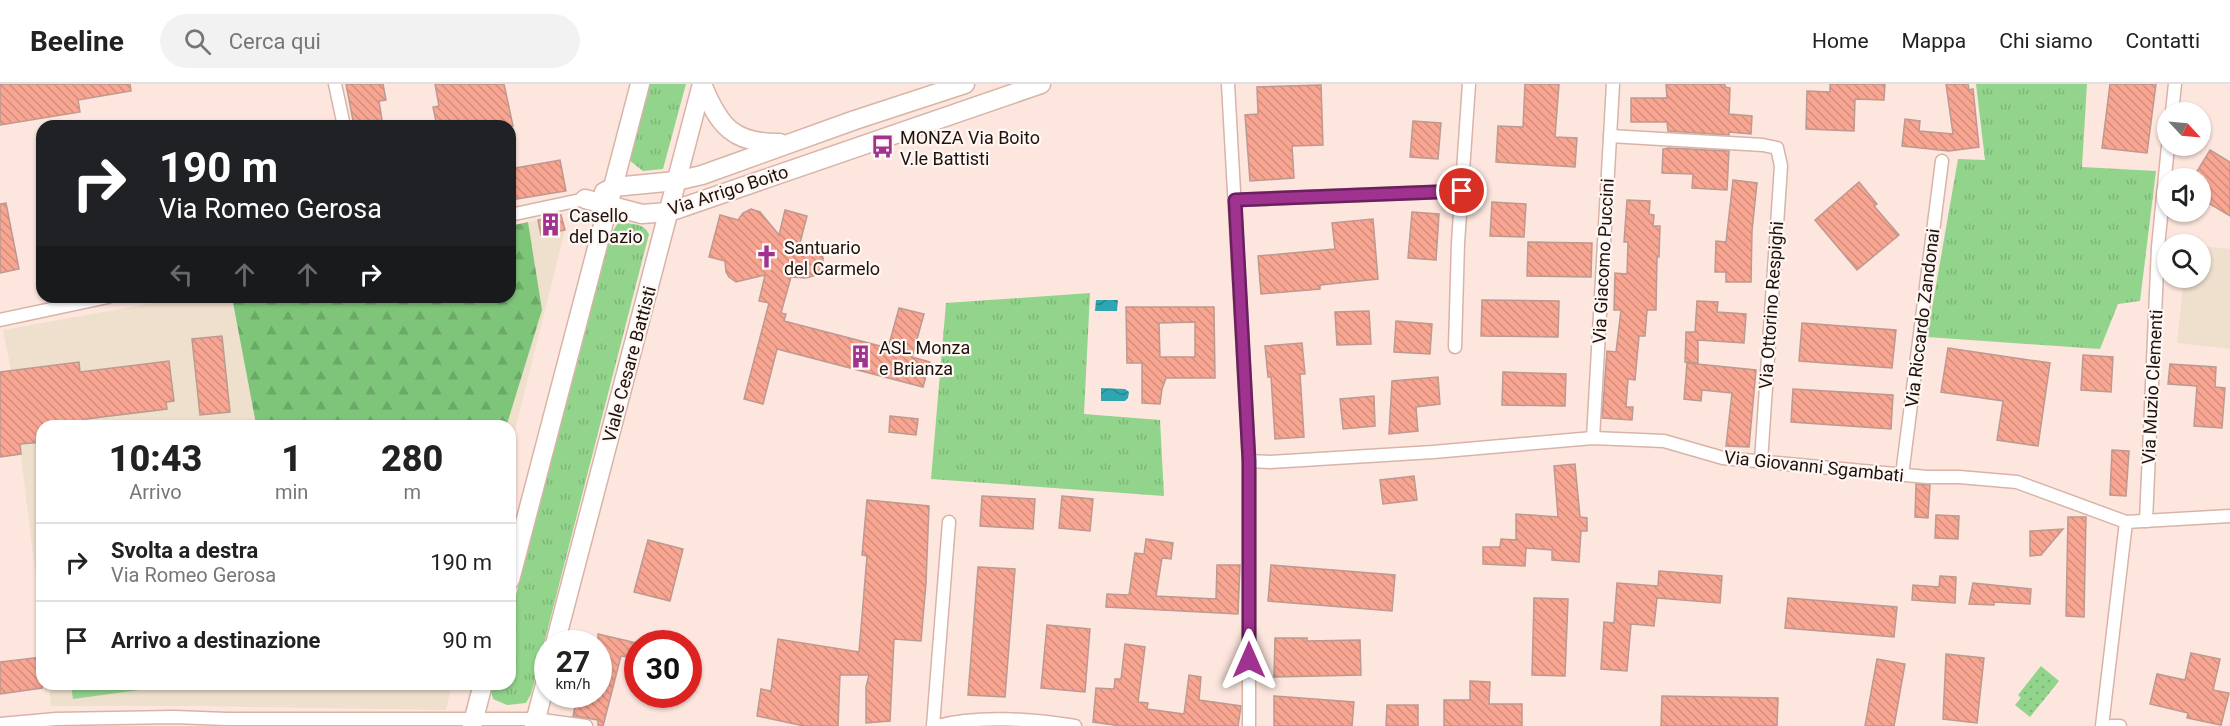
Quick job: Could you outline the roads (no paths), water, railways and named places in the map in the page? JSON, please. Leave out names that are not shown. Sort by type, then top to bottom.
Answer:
[{"type":"main road","points":[[516,556],[640,84]]},
{"type":"main road","points":[[702,84],[726,129],[740,138],[766,143],[809,137]]},
{"type":"main road","name":"Viale Cesare Battisti","points":[[559,630],[702,84]]},
{"type":"main road","name":"Via Arrigo Boito","points":[[585,199],[614,187],[676,181],[702,175],[965,84]]},
{"type":"main road","name":"Via Arrigo Boito","points":[[585,199],[608,207],[642,214],[669,212],[1041,84]]},
{"type":"main road","points":[[472,722],[481,690]]},
{"type":"main road","points":[[534,723],[538,708]]},
{"type":"street","points":[[335,84],[343,120]]},
{"type":"street","points":[[1228,84],[1249,461],[1249,726]]},
{"type":"street","points":[[1455,347],[1469,84]]},
{"type":"street","name":"Via Giacomo Puccini","points":[[1593,438],[1613,84]]},
{"type":"street","points":[[2173,102],[2175,84]]},
{"type":"street","name":"Via Ottorino Respighi","points":[[1610,136],[1763,145],[1777,148],[1780,166],[1761,461]]},
{"type":"street","name":"Via Muzio Clementi","points":[[2146,521],[2158,247],[2168,156]]},
{"type":"street","name":"Via Riccardo Zandonai","points":[[1902,475],[1942,161]]},
{"type":"street","points":[[1235,200],[1462,191]]},
{"type":"street","points":[[516,214],[585,199]]},
{"type":"street","points":[[0,320],[80,303]]},
{"type":"street","name":"Via Giovanni Sgambati","points":[[1249,461],[1270,462],[1433,452],[1593,438],[1664,441],[1723,458],[1902,475],[2017,482],[2126,522],[2230,516]]},
{"type":"street","points":[[949,522],[935,726],[956,721],[1075,726]]},
{"type":"street","points":[[2102,726],[2126,522]]},
{"type":"street","points":[[0,724],[56,719],[172,721],[238,719],[534,723],[586,726]]},
{"type":"street","points":[[2111,726],[2120,726]]},
{"type":"water","points":[[1096,300],[1118,300],[1117,311],[1095,311]]},
{"type":"water","points":[[1101,388],[1125,389],[1129,392],[1128,398],[1125,401],[1101,401]]},
{"type":"place","name":"MONZA Via Boito V.le Battisti","points":[[882,147]]},
{"type":"place","name":"Casello del Dazio","points":[[551,225]]},
{"type":"place","name":"Santuario del Carmelo","points":[[766,257]]},
{"type":"place","name":"ASL Monza e Brianza","points":[[861,357]]}]
